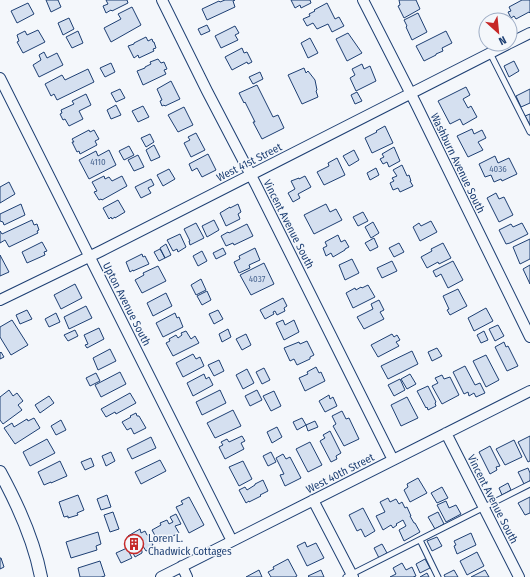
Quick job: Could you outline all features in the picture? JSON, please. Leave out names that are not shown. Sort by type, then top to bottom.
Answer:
[{"type":"street","name":"Vincent Avenue South","points":[[162,0],[393,460]]},
{"type":"street","name":"Washburn Avenue South","points":[[364,0],[530,336]]},
{"type":"street","name":"West 41st Street","points":[[518,39],[530,33]]},
{"type":"street","name":"West 41st Street","points":[[0,300],[490,53]]},
{"type":"street","name":"Upton Avenue South","points":[[0,78],[232,541]]},
{"type":"street","name":"West 40th Street","points":[[161,577],[530,391]]},
{"type":"street","name":"Vincent Avenue South","points":[[446,433],[519,577]]},
{"type":"street","points":[[0,472],[24,519],[41,577]]},
{"type":"street","points":[[313,500],[350,576]]},
{"type":"street","points":[[182,566],[187,577]]},
{"type":"lane","points":[[490,53],[530,132]]},
{"type":"lane","points":[[350,576],[530,484]]},
{"type":"lane","points":[[420,540],[438,577]]},
{"type":"building","points":[[46,0],[58,0],[61,7],[51,12]]},
{"type":"building","points":[[106,0],[127,0],[128,3],[106,13],[103,6],[108,4]]},
{"type":"building","points":[[235,0],[233,1],[235,7],[207,20],[202,9],[219,1]]},
{"type":"building","points":[[291,0],[310,0],[311,3],[301,8],[300,5],[295,8]]},
{"type":"building","points":[[399,0],[416,0],[420,9],[404,18],[398,6],[400,5]]},
{"type":"building","points":[[522,0],[530,0],[530,13],[529,12],[518,18],[518,12],[508,12],[511,11],[509,7]]},
{"type":"building","points":[[28,3],[34,14],[17,23],[11,11]]},
{"type":"building","points":[[327,3],[335,19],[339,17],[344,26],[332,32],[328,24],[317,29],[313,23],[307,26],[303,19],[310,16],[309,14],[315,11],[314,10]]},
{"type":"building","points":[[132,7],[141,25],[111,42],[104,28],[121,19],[118,14]]},
{"type":"building","points":[[418,13],[427,32],[412,40],[404,20]]},
{"type":"building","points":[[69,18],[74,29],[63,35],[58,23]]},
{"type":"building","points":[[207,25],[210,31],[201,35],[198,29]]},
{"type":"building","points":[[235,26],[239,33],[235,35],[238,40],[221,48],[215,36]]},
{"type":"building","points":[[38,30],[45,42],[23,53],[17,42],[19,41],[17,35],[25,31],[27,35]]},
{"type":"building","points":[[78,31],[83,43],[72,48],[66,37]]},
{"type":"building","points":[[446,31],[452,43],[442,48],[443,51],[424,61],[416,46]]},
{"type":"building","points":[[348,33],[362,53],[347,61],[336,39]]},
{"type":"building","points":[[146,37],[148,41],[152,39],[156,48],[153,49],[154,51],[139,58],[138,55],[134,58],[128,46]]},
{"type":"building","points":[[310,38],[318,53],[308,58],[301,43]]},
{"type":"building","points":[[242,48],[244,53],[247,52],[252,62],[248,64],[247,62],[232,70],[225,57]]},
{"type":"building","points":[[44,52],[47,58],[57,53],[63,65],[39,77],[33,65],[41,60],[39,55]]},
{"type":"building","points":[[158,59],[161,63],[164,62],[167,69],[164,70],[166,74],[143,85],[137,71],[151,64],[150,62]]},
{"type":"building","points":[[514,61],[519,71],[509,77],[504,66]]},
{"type":"building","points":[[111,63],[115,72],[105,77],[100,68]]},
{"type":"building","points":[[362,64],[364,69],[370,66],[376,81],[356,91],[350,78],[355,75],[352,69]]},
{"type":"building","points":[[304,68],[306,73],[308,71],[315,80],[318,97],[302,104],[288,75]]},
{"type":"building","points":[[88,69],[94,82],[57,100],[54,94],[51,96],[45,84],[62,75],[65,80]]},
{"type":"building","points":[[260,72],[263,79],[253,84],[249,77]]},
{"type":"building","points":[[171,81],[180,99],[162,106],[160,101],[162,100],[157,89]]},
{"type":"building","points":[[257,85],[273,117],[278,115],[284,128],[262,139],[245,102],[244,103],[239,93]]},
{"type":"building","points":[[466,87],[470,95],[463,99],[468,108],[471,106],[477,117],[463,125],[460,119],[450,124],[438,101]]},
{"type":"building","points":[[120,89],[125,98],[116,102],[111,93]]},
{"type":"building","points":[[530,89],[530,103],[521,107],[516,96]]},
{"type":"building","points":[[357,92],[362,101],[355,104],[351,95]]},
{"type":"building","points":[[86,94],[91,105],[79,111],[83,119],[69,126],[60,114],[62,113],[61,110],[74,104],[72,101]]},
{"type":"building","points":[[116,105],[121,115],[111,119],[107,110]]},
{"type":"building","points":[[143,106],[149,117],[138,122],[132,111]]},
{"type":"building","points":[[184,107],[193,125],[178,132],[168,115]]},
{"type":"building","points":[[530,114],[530,125],[525,116]]},
{"type":"building","points":[[385,126],[393,143],[372,153],[365,138]]},
{"type":"building","points":[[472,129],[474,134],[482,130],[486,138],[478,142],[483,150],[468,157],[457,136]]},
{"type":"building","points":[[89,130],[90,132],[94,130],[99,139],[95,141],[97,145],[80,154],[79,151],[77,152],[72,139]]},
{"type":"building","points":[[196,133],[205,150],[191,157],[184,143],[190,140],[188,137]]},
{"type":"building","points":[[150,134],[154,142],[146,147],[141,138]]},
{"type":"building","points":[[154,145],[160,157],[151,161],[146,150]]},
{"type":"building","points":[[129,146],[134,155],[124,160],[119,151]]},
{"type":"building","points":[[394,147],[400,161],[389,167],[387,162],[383,164],[380,159],[384,157],[382,154]]},
{"type":"building","points":[[109,150],[116,165],[89,179],[79,160],[96,151],[98,156]]},
{"type":"building","points":[[354,150],[359,160],[349,166],[343,156]]},
{"type":"building","points":[[208,154],[216,170],[202,177],[197,168],[192,171],[189,164]]},
{"type":"building","points":[[138,155],[144,167],[134,171],[128,160]]},
{"type":"building","points":[[495,156],[498,163],[509,158],[517,174],[502,181],[501,179],[494,182],[491,175],[485,177],[479,164]]},
{"type":"building","points":[[337,158],[345,175],[324,185],[317,172],[329,166],[328,163]]},
{"type":"building","points":[[402,165],[407,176],[409,175],[413,186],[400,192],[398,188],[393,190],[390,183],[394,181],[392,178],[397,176],[393,170]]},
{"type":"building","points":[[376,168],[379,175],[370,180],[367,173]]},
{"type":"building","points":[[169,169],[175,179],[163,186],[157,175]]},
{"type":"building","points":[[104,176],[105,179],[109,177],[112,181],[122,176],[127,186],[102,200],[99,200],[94,192],[97,191],[92,182]]},
{"type":"building","points":[[305,176],[311,187],[298,194],[300,198],[293,202],[288,193],[295,189],[291,181]]},
{"type":"building","points":[[151,179],[154,185],[148,188],[151,193],[141,198],[135,187]]},
{"type":"building","points":[[9,182],[15,194],[0,203],[0,187]]},
{"type":"building","points":[[496,193],[499,199],[504,197],[513,215],[499,222],[487,198]]},
{"type":"building","points":[[118,200],[125,212],[115,218],[112,219],[111,217],[109,219],[103,208]]},
{"type":"building","points":[[21,204],[25,215],[4,225],[3,222],[0,221],[0,214]]},
{"type":"building","points":[[238,204],[241,212],[238,214],[240,219],[226,226],[220,213]]},
{"type":"building","points":[[326,204],[330,212],[336,209],[342,220],[314,234],[304,215]]},
{"type":"building","points":[[363,212],[368,221],[358,226],[353,217]]},
{"type":"building","points":[[32,220],[34,225],[37,224],[39,230],[37,231],[38,233],[9,247],[5,240],[0,243],[0,231],[2,234]]},
{"type":"building","points":[[214,220],[219,230],[207,237],[202,226]]},
{"type":"building","points":[[431,221],[437,232],[420,241],[413,227],[419,223],[421,226]]},
{"type":"building","points":[[373,222],[379,233],[371,238],[365,227]]},
{"type":"building","points":[[196,223],[204,238],[190,245],[190,241],[184,229]]},
{"type":"building","points":[[522,223],[528,234],[506,244],[499,230],[511,224],[513,227]]},
{"type":"building","points":[[247,224],[253,236],[234,245],[233,243],[226,246],[221,236]]},
{"type":"building","points":[[180,234],[186,247],[178,252],[177,249],[173,251],[167,240]]},
{"type":"building","points":[[338,235],[341,242],[345,240],[349,247],[333,257],[331,253],[326,256],[323,248],[327,246],[325,242]]},
{"type":"building","points":[[374,238],[378,247],[370,251],[365,243]]},
{"type":"building","points":[[530,239],[530,259],[520,264],[513,247]]},
{"type":"building","points":[[42,242],[47,251],[44,252],[45,255],[27,263],[22,252]]},
{"type":"building","points":[[399,243],[404,252],[394,257],[389,248]]},
{"type":"building","points":[[443,243],[451,258],[439,264],[438,262],[427,268],[421,257],[432,251],[431,249]]},
{"type":"building","points":[[166,244],[171,255],[165,258],[160,248]]},
{"type":"building","points":[[223,248],[226,254],[216,259],[213,253]]},
{"type":"building","points":[[255,248],[260,260],[249,265],[250,268],[239,273],[234,262],[240,259],[239,256]]},
{"type":"building","points":[[160,249],[165,258],[159,261],[154,252]]},
{"type":"building","points":[[202,251],[207,261],[198,266],[193,256]]},
{"type":"building","points":[[142,254],[143,257],[145,256],[149,264],[130,272],[126,262]]},
{"type":"building","points":[[0,255],[9,272],[0,276]]},
{"type":"building","points":[[352,259],[359,273],[345,280],[339,265]]},
{"type":"building","points":[[392,261],[397,271],[382,278],[377,268]]},
{"type":"building","points":[[453,261],[463,280],[448,288],[441,274],[436,277],[433,271]]},
{"type":"building","points":[[264,263],[274,284],[251,295],[240,275]]},
{"type":"building","points":[[530,265],[530,284],[523,269]]},
{"type":"building","points":[[158,266],[166,281],[142,293],[135,280],[144,275],[143,273]]},
{"type":"building","points":[[201,279],[206,290],[196,295],[191,285]]},
{"type":"building","points":[[75,284],[82,298],[61,309],[54,295]]},
{"type":"building","points":[[368,285],[375,297],[353,308],[346,293],[355,288],[356,290]]},
{"type":"building","points":[[458,289],[467,306],[450,315],[443,296]]},
{"type":"building","points":[[207,291],[211,300],[202,305],[197,296]]},
{"type":"building","points":[[166,293],[172,306],[153,316],[147,303]]},
{"type":"building","points":[[283,298],[287,306],[284,308],[285,311],[277,315],[275,311],[273,312],[274,314],[265,319],[260,310]]},
{"type":"building","points":[[379,300],[384,310],[380,312],[384,319],[364,329],[357,317],[373,309],[371,304]]},
{"type":"building","points":[[86,306],[92,318],[69,329],[64,317]]},
{"type":"building","points":[[486,308],[493,321],[474,331],[468,318]]},
{"type":"building","points":[[27,310],[32,319],[20,324],[16,315]]},
{"type":"building","points":[[218,310],[223,319],[214,324],[209,314]]},
{"type":"building","points":[[56,313],[60,322],[49,327],[45,319]]},
{"type":"building","points":[[175,313],[177,318],[179,317],[183,327],[163,337],[156,323]]},
{"type":"building","points":[[12,320],[28,345],[11,355],[0,337],[0,327]]},
{"type":"building","points":[[283,320],[285,325],[294,320],[299,332],[284,340],[276,323]]},
{"type":"building","points":[[498,325],[504,336],[495,341],[489,329]]},
{"type":"building","points":[[99,328],[104,339],[87,348],[85,345],[88,344],[84,335]]},
{"type":"building","points":[[228,329],[231,337],[222,342],[219,334]]},
{"type":"building","points":[[75,330],[78,336],[68,341],[64,335]]},
{"type":"building","points":[[186,331],[191,339],[195,336],[199,343],[173,356],[166,343],[170,341],[169,339],[176,335],[178,338],[182,335],[181,333]]},
{"type":"building","points":[[484,331],[488,340],[481,343],[477,335]]},
{"type":"building","points":[[246,334],[251,345],[242,350],[236,339]]},
{"type":"building","points":[[392,334],[394,337],[397,335],[400,340],[396,342],[399,346],[378,357],[371,345]]},
{"type":"building","points":[[307,341],[314,355],[310,357],[310,359],[297,365],[294,359],[290,361],[284,348],[299,342],[300,344]]},
{"type":"building","points":[[504,342],[506,347],[508,346],[518,366],[507,371],[495,347]]},
{"type":"building","points":[[437,348],[442,356],[432,361],[428,352]]},
{"type":"building","points":[[110,349],[116,361],[98,370],[93,358]]},
{"type":"building","points":[[412,351],[418,364],[388,379],[381,366]]},
{"type":"building","points":[[1,352],[4,357],[0,359],[0,353]]},
{"type":"building","points":[[193,354],[196,359],[200,357],[204,366],[183,377],[176,363]]},
{"type":"building","points":[[486,355],[499,380],[486,387],[473,361]]},
{"type":"building","points":[[219,360],[224,371],[214,376],[208,365]]},
{"type":"building","points":[[465,366],[475,385],[480,383],[485,393],[476,397],[474,393],[469,396],[468,392],[464,394],[453,372]]},
{"type":"building","points":[[316,367],[319,373],[321,372],[325,381],[305,391],[299,378],[308,374],[307,372]]},
{"type":"building","points":[[264,368],[270,380],[262,384],[256,372]]},
{"type":"building","points":[[247,369],[254,383],[243,389],[236,375]]},
{"type":"building","points":[[120,372],[126,384],[101,397],[95,385]]},
{"type":"building","points":[[96,373],[100,381],[90,386],[86,378]]},
{"type":"building","points":[[204,374],[206,379],[209,377],[213,385],[193,396],[187,383]]},
{"type":"building","points":[[410,374],[416,384],[407,389],[401,379]]},
{"type":"building","points":[[442,375],[444,379],[450,377],[459,395],[442,404],[432,386],[438,383],[435,378]]},
{"type":"building","points":[[400,379],[405,390],[394,396],[388,385]]},
{"type":"building","points":[[428,386],[436,402],[436,406],[428,410],[417,391]]},
{"type":"building","points":[[9,390],[13,396],[17,393],[23,401],[18,405],[22,410],[3,424],[0,420],[0,397]]},
{"type":"building","points":[[220,390],[226,403],[202,415],[196,402]]},
{"type":"building","points":[[257,390],[262,400],[250,406],[245,396]]},
{"type":"building","points":[[274,391],[281,406],[271,411],[263,396]]},
{"type":"building","points":[[130,393],[136,403],[116,414],[115,412],[106,417],[101,409]]},
{"type":"building","points":[[329,395],[330,399],[333,397],[337,406],[325,412],[319,401]]},
{"type":"building","points":[[49,396],[54,403],[40,413],[35,405]]},
{"type":"building","points":[[407,397],[418,418],[401,426],[391,405]]},
{"type":"building","points":[[233,410],[241,426],[215,438],[207,423]]},
{"type":"building","points":[[342,411],[346,419],[349,418],[359,439],[344,446],[333,426],[336,424],[332,416]]},
{"type":"building","points":[[136,413],[146,428],[134,434],[131,428],[127,430],[122,422]]},
{"type":"building","points":[[34,418],[40,428],[15,444],[4,428],[12,423],[14,427],[27,419],[28,421]]},
{"type":"building","points":[[302,418],[306,425],[297,430],[293,422]]},
{"type":"building","points":[[61,420],[66,430],[56,435],[51,426]]},
{"type":"building","points":[[315,421],[318,427],[308,431],[306,425]]},
{"type":"building","points":[[277,427],[282,437],[272,443],[267,432]]},
{"type":"building","points":[[330,431],[341,453],[336,456],[337,459],[331,462],[320,441],[325,438],[323,435]]},
{"type":"building","points":[[242,436],[245,441],[241,443],[244,449],[225,459],[219,447],[223,445],[221,442],[227,439],[229,442]]},
{"type":"building","points":[[530,436],[530,461],[528,462],[518,442]]},
{"type":"building","points":[[151,437],[156,448],[132,459],[127,449]]},
{"type":"building","points":[[47,439],[55,453],[30,466],[23,452]]},
{"type":"building","points":[[514,440],[522,457],[505,465],[496,449]]},
{"type":"building","points":[[310,442],[322,465],[308,472],[296,449]]},
{"type":"building","points":[[490,446],[500,466],[496,467],[497,470],[490,474],[479,452]]},
{"type":"building","points":[[111,452],[115,461],[106,466],[102,456]]},
{"type":"building","points":[[271,452],[276,462],[268,466],[263,456]]},
{"type":"building","points":[[283,454],[286,459],[290,457],[301,478],[285,486],[280,475],[284,474],[276,458]]},
{"type":"building","points":[[91,458],[94,466],[85,470],[81,462]]},
{"type":"building","points":[[160,460],[166,471],[141,484],[135,472]]},
{"type":"building","points":[[60,461],[67,476],[44,485],[38,472]]},
{"type":"building","points":[[243,461],[252,479],[239,486],[229,467]]},
{"type":"building","points":[[528,468],[530,473],[530,481],[524,484],[518,472]]},
{"type":"building","points":[[418,478],[427,493],[410,502],[404,490],[408,487],[407,484]]},
{"type":"building","points":[[263,480],[268,491],[246,503],[239,490],[245,487],[247,490]]},
{"type":"building","points":[[508,483],[511,490],[502,495],[499,488]]},
{"type":"building","points":[[442,487],[448,498],[437,503],[431,493]]},
{"type":"building","points":[[78,495],[84,510],[77,513],[78,515],[68,518],[68,516],[64,517],[59,502]]},
{"type":"building","points":[[107,495],[111,507],[101,510],[97,499]]},
{"type":"building","points":[[189,497],[204,525],[189,533],[176,507],[183,504],[181,501]]},
{"type":"building","points":[[530,497],[530,513],[525,515],[518,503]]},
{"type":"building","points":[[388,498],[390,502],[396,499],[399,504],[402,502],[405,508],[407,507],[410,516],[420,532],[404,541],[399,530],[406,526],[403,520],[396,524],[397,525],[393,528],[391,525],[383,530],[376,516],[385,512],[380,502]]},
{"type":"building","points":[[446,501],[449,508],[456,505],[461,514],[446,522],[437,505]]},
{"type":"building","points":[[363,508],[375,531],[365,537],[361,529],[357,531],[349,515]]},
{"type":"building","points":[[113,512],[119,529],[110,532],[104,515]]},
{"type":"building","points":[[438,512],[444,524],[435,529],[428,517]]},
{"type":"building","points":[[176,514],[181,524],[175,526],[179,533],[159,543],[152,530],[161,525],[160,523],[167,520],[169,524],[173,522],[170,517]]},
{"type":"building","name":"Loren L. Chadwick Cottages","points":[[140,529],[141,533],[145,531],[148,535],[153,548],[146,551],[141,543],[139,544],[142,553],[135,557],[127,540],[129,539],[128,536]]},
{"type":"building","points":[[98,532],[101,544],[96,546],[97,550],[71,558],[66,542]]},
{"type":"building","points":[[471,533],[476,545],[457,554],[454,541]]},
{"type":"building","points":[[437,537],[442,546],[432,551],[427,541]]},
{"type":"building","points":[[305,542],[307,547],[316,543],[324,558],[307,566],[297,546]]},
{"type":"building","points":[[382,544],[387,553],[379,558],[374,548]]},
{"type":"building","points":[[127,548],[132,558],[121,563],[116,553]]},
{"type":"building","points":[[477,552],[484,566],[467,575],[460,561]]},
{"type":"building","points":[[0,558],[4,567],[0,569]]},
{"type":"building","points":[[288,559],[297,576],[271,577],[268,572],[274,569],[273,567]]},
{"type":"building","points":[[425,559],[430,568],[420,573],[416,564]]},
{"type":"building","points":[[100,561],[105,576],[80,577],[78,568]]},
{"type":"building","points":[[402,563],[406,570],[412,567],[416,576],[390,577],[396,574],[393,568]]},
{"type":"building","points":[[259,570],[262,577],[246,577]]},
{"type":"building","points":[[321,570],[324,577],[308,576]]},
{"type":"building","points":[[454,570],[458,577],[445,577],[444,575]]},
{"type":"building","points":[[485,570],[489,577],[471,577]]},
{"type":"building","points":[[427,573],[429,577],[420,577]]},
{"type":"place","name":"Loren L. Chadwick Cottages","points":[[134,544]]}]
